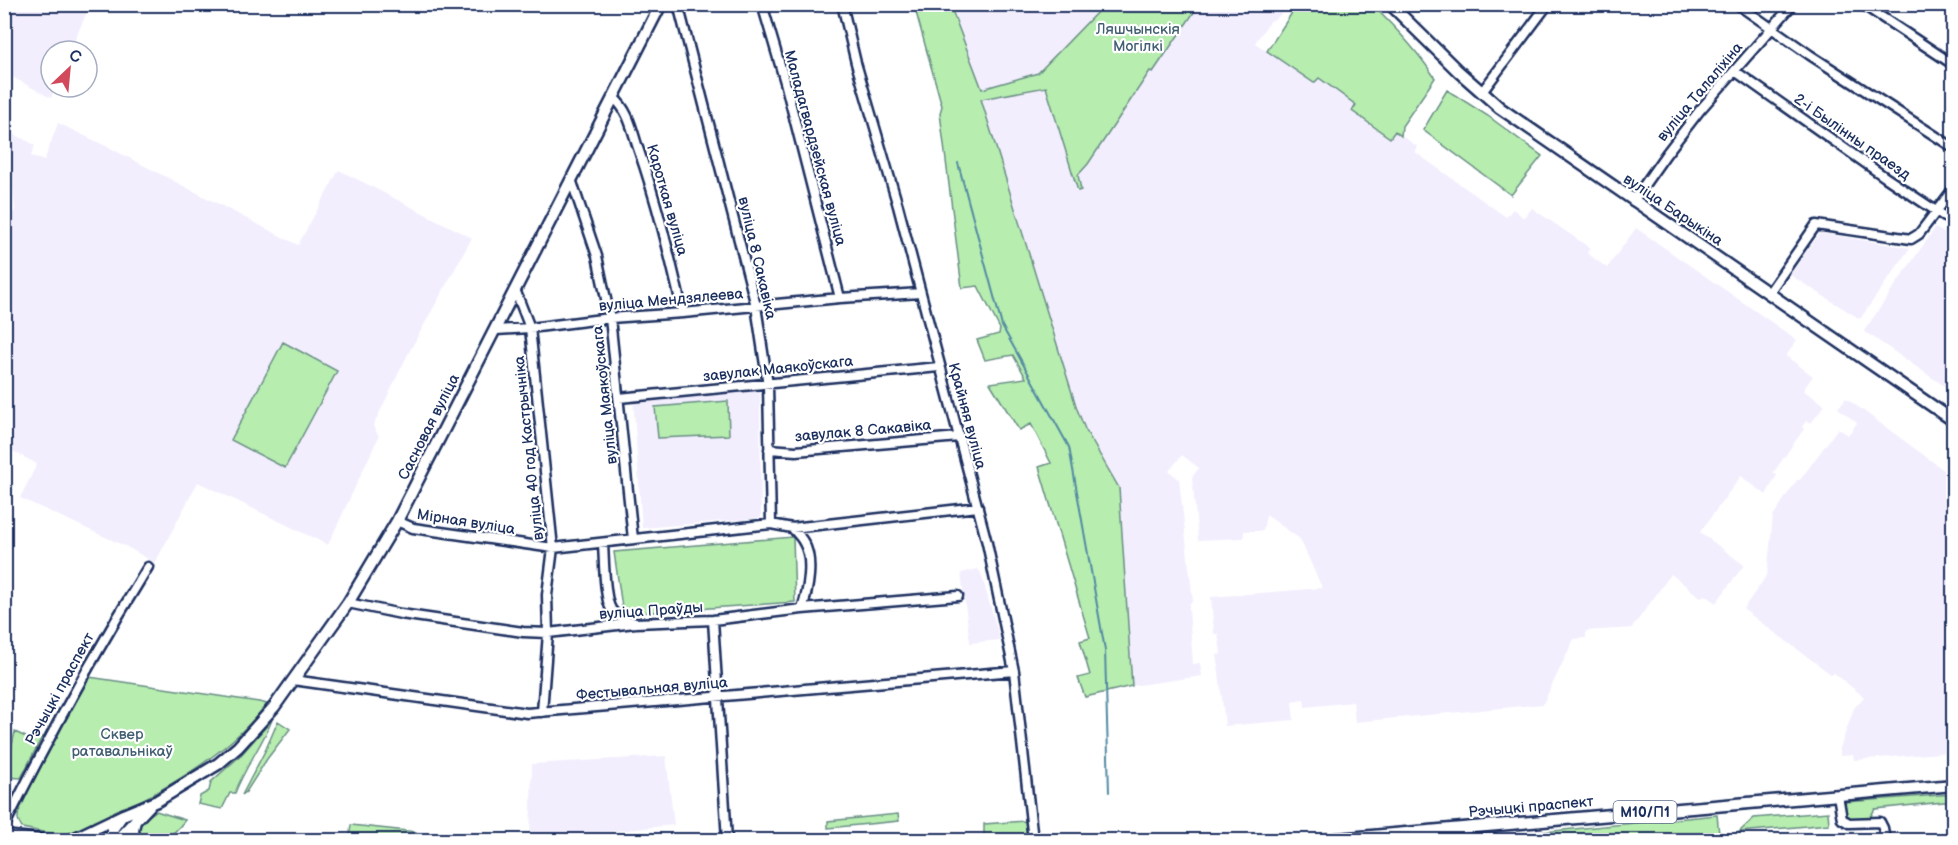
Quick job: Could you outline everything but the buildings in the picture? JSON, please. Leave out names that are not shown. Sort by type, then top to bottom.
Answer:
[{"type":"main road","name":"Сасновая вуліца","points":[[71,840],[150,805],[218,764],[238,747],[262,722],[348,603],[397,521],[662,4]]},
{"type":"main road","name":"вуліца Барыкіна","points":[[1390,4],[1500,108],[1953,421]]},
{"type":"main road","name":"Рэчыцкі праспект","points":[[1326,840],[1953,785]]},
{"type":"main road","name":"Сасновая вуліца","points":[[117,840],[150,805]]},
{"type":"main road","points":[[110,840],[113,828],[123,815]]},
{"type":"main road","points":[[134,840],[135,821]]},
{"type":"main road","points":[[4,836],[41,840]]},
{"type":"street","name":"вуліца 8 Сакавіка","points":[[678,4],[756,306],[768,385],[771,524]]},
{"type":"street","name":"Маладагвардзейская вуліца","points":[[762,4],[785,82],[840,298]]},
{"type":"street","name":"Крайняя вуліца","points":[[842,4],[987,543],[1014,671],[1033,840]]},
{"type":"street","points":[[1482,92],[1548,4]]},
{"type":"street","points":[[1737,4],[1953,148]]},
{"type":"street","name":"вуліца Талаліхіна","points":[[1633,201],[1700,110],[1793,4]]},
{"type":"street","points":[[1862,4],[1953,65]]},
{"type":"street","name":"2-і Былінны праезд","points":[[1735,71],[1953,223]]},
{"type":"street","name":"Кароткая вуліца","points":[[614,98],[621,104],[631,124],[650,181],[683,313]]},
{"type":"street","name":"вуліца Маякоўскага","points":[[572,182],[597,256],[610,318],[633,539]]},
{"type":"street","points":[[1768,294],[1816,225],[1911,239],[1919,234],[1953,188]]},
{"type":"street","name":"вуліца 40 год Кастрычніка","points":[[516,292],[530,328],[553,548],[547,595],[548,633],[542,712]]},
{"type":"street","name":"вуліца Мендзялеева","points":[[496,330],[610,318],[921,293]]},
{"type":"street","name":"завулак Маякоўскага","points":[[619,398],[939,367]]},
{"type":"street","name":"завулак 8 Сакавіка","points":[[769,449],[796,451],[959,437]]},
{"type":"street","name":"Мірная вуліца","points":[[397,521],[413,528],[553,548],[771,524],[792,528],[978,507]]},
{"type":"street","points":[[792,528],[805,544],[808,553],[808,590],[802,609]]},
{"type":"street","points":[[603,543],[607,598],[611,610],[620,617],[635,623]]},
{"type":"street","name":"Рэчыцкі праспект","points":[[4,827],[101,645],[148,567]]},
{"type":"street","name":"вуліца Праўды","points":[[348,603],[401,614],[513,631],[548,633],[635,623],[713,620],[802,609],[958,596]]},
{"type":"street","points":[[713,620],[727,840]]},
{"type":"street","name":"Фестывальная вуліца","points":[[293,680],[527,713],[1014,671]]},
{"type":"street","points":[[1838,795],[1842,819],[1849,823],[1880,822],[1885,840]]},
{"type":"shaded area","points":[[5,4],[90,5],[75,39],[39,39],[39,91],[5,73]]},
{"type":"shaded area","points":[[950,5],[1104,5],[1038,73],[982,89]]},
{"type":"shaded area","points":[[1199,5],[1278,5],[1283,8],[1281,14],[1270,21],[1255,43],[1314,83],[1319,78],[1356,105],[1352,111],[1390,138],[1395,131],[1418,147],[1415,152],[1506,217],[1513,209],[1524,218],[1532,208],[1590,248],[1587,253],[1607,268],[1636,228],[1797,340],[1786,356],[1813,376],[1803,390],[1825,405],[1811,423],[1806,421],[1802,427],[1804,429],[1773,473],[1777,475],[1766,495],[1741,476],[1700,532],[1744,565],[1716,603],[1706,595],[1700,597],[1671,574],[1632,628],[1586,631],[1586,638],[1574,639],[1543,704],[1355,722],[1353,702],[1305,707],[1304,699],[1292,701],[1294,720],[1225,726],[1217,655],[1221,654],[1218,634],[1214,634],[1211,597],[1322,588],[1300,539],[1266,515],[1263,531],[1244,531],[1244,538],[1198,540],[1192,477],[1199,468],[1182,455],[1169,471],[1179,479],[1193,601],[1189,604],[1189,609],[1193,664],[1200,663],[1202,676],[1132,686],[1119,488],[1085,429],[1077,409],[981,98],[1046,87],[1078,191],[1078,175],[1088,164],[1150,70],[1153,72]]},
{"type":"shaded area","points":[[58,123],[298,245],[339,170],[472,238],[408,354],[373,426],[379,436],[328,545],[198,482],[155,563],[127,547],[20,498],[37,464],[5,447],[4,230],[15,210],[12,176],[5,172],[4,129],[35,145],[31,156],[44,161]]},
{"type":"shaded area","points":[[1935,228],[1953,238],[1953,392],[1864,331]]},
{"type":"shaded area","points":[[1820,233],[1910,248],[1860,319],[1790,275]]},
{"type":"shaded area","points":[[760,389],[761,518],[642,528],[633,399]]},
{"type":"shaded area","points":[[1846,398],[1948,473],[1950,471],[1953,474],[1953,752],[1854,760],[1853,755],[1840,756],[1840,748],[1854,708],[1864,697],[1743,609],[1767,575],[1773,516],[1797,480],[1800,480],[1838,428],[1848,435],[1857,423],[1838,408]]},
{"type":"shaded area","points":[[978,569],[1000,640],[970,643],[961,573]]},
{"type":"shaded area","points":[[666,756],[674,825],[530,840],[532,764]]},
{"type":"green space","name":"Ляшчынскія Могілкі","points":[[914,5],[950,5],[982,89],[1038,73],[1104,5],[1199,5],[1078,175],[1081,190],[1078,191],[1046,87],[981,99],[1077,409],[1085,429],[1119,488],[1132,686],[1085,697],[1078,678],[1090,675],[1080,641],[1090,638],[1039,467],[1051,463],[1031,424],[1019,430],[990,383],[1026,378],[1013,355],[985,360],[977,340],[999,334],[1000,329],[978,286],[962,288],[940,113],[942,106]]},
{"type":"green space","points":[[1297,5],[1372,5],[1421,58],[1435,78],[1402,126],[1401,136],[1395,131],[1390,138],[1352,111],[1356,105],[1319,78],[1314,83],[1267,51]]},
{"type":"green space","points":[[1447,90],[1488,116],[1542,156],[1511,195],[1423,130]]},
{"type":"green space","points":[[283,342],[337,371],[285,468],[231,440]]},
{"type":"green space","points":[[728,401],[729,435],[658,438],[655,407]]},
{"type":"green space","points":[[793,537],[795,602],[623,614],[614,552]]},
{"type":"green space","name":"Сквер ратавальнікаў","points":[[89,677],[267,704],[232,741],[212,757],[148,797],[68,834],[22,828],[18,820],[19,811]]},
{"type":"green space","points":[[272,720],[235,793],[230,793],[222,809],[198,804],[200,796],[209,791],[211,782],[241,755]]},
{"type":"green space","points":[[278,721],[290,729],[242,795],[266,749]]},
{"type":"green space","points":[[15,732],[30,739],[34,732],[42,737],[21,778],[5,777],[5,761],[10,762]]},
{"type":"green space","points":[[1953,794],[1953,801],[1875,809],[1869,819],[1847,818],[1845,802]]},
{"type":"green space","points":[[156,811],[185,820],[175,832],[166,837],[140,840],[137,836],[139,823]]},
{"type":"green space","points":[[1828,812],[1829,824],[1739,832],[1754,818]]},
{"type":"green space","points":[[898,814],[899,821],[828,828],[828,821]]},
{"type":"green space","points":[[1717,815],[1719,834],[1645,840],[1462,840]]},
{"type":"green space","points":[[1025,821],[1028,840],[945,840],[984,837],[984,824]]},
{"type":"green space","points":[[351,825],[416,832],[416,840],[349,840]]},
{"type":"waterway","points":[[958,163],[1002,326],[1069,447],[1105,650],[1109,792]]}]
